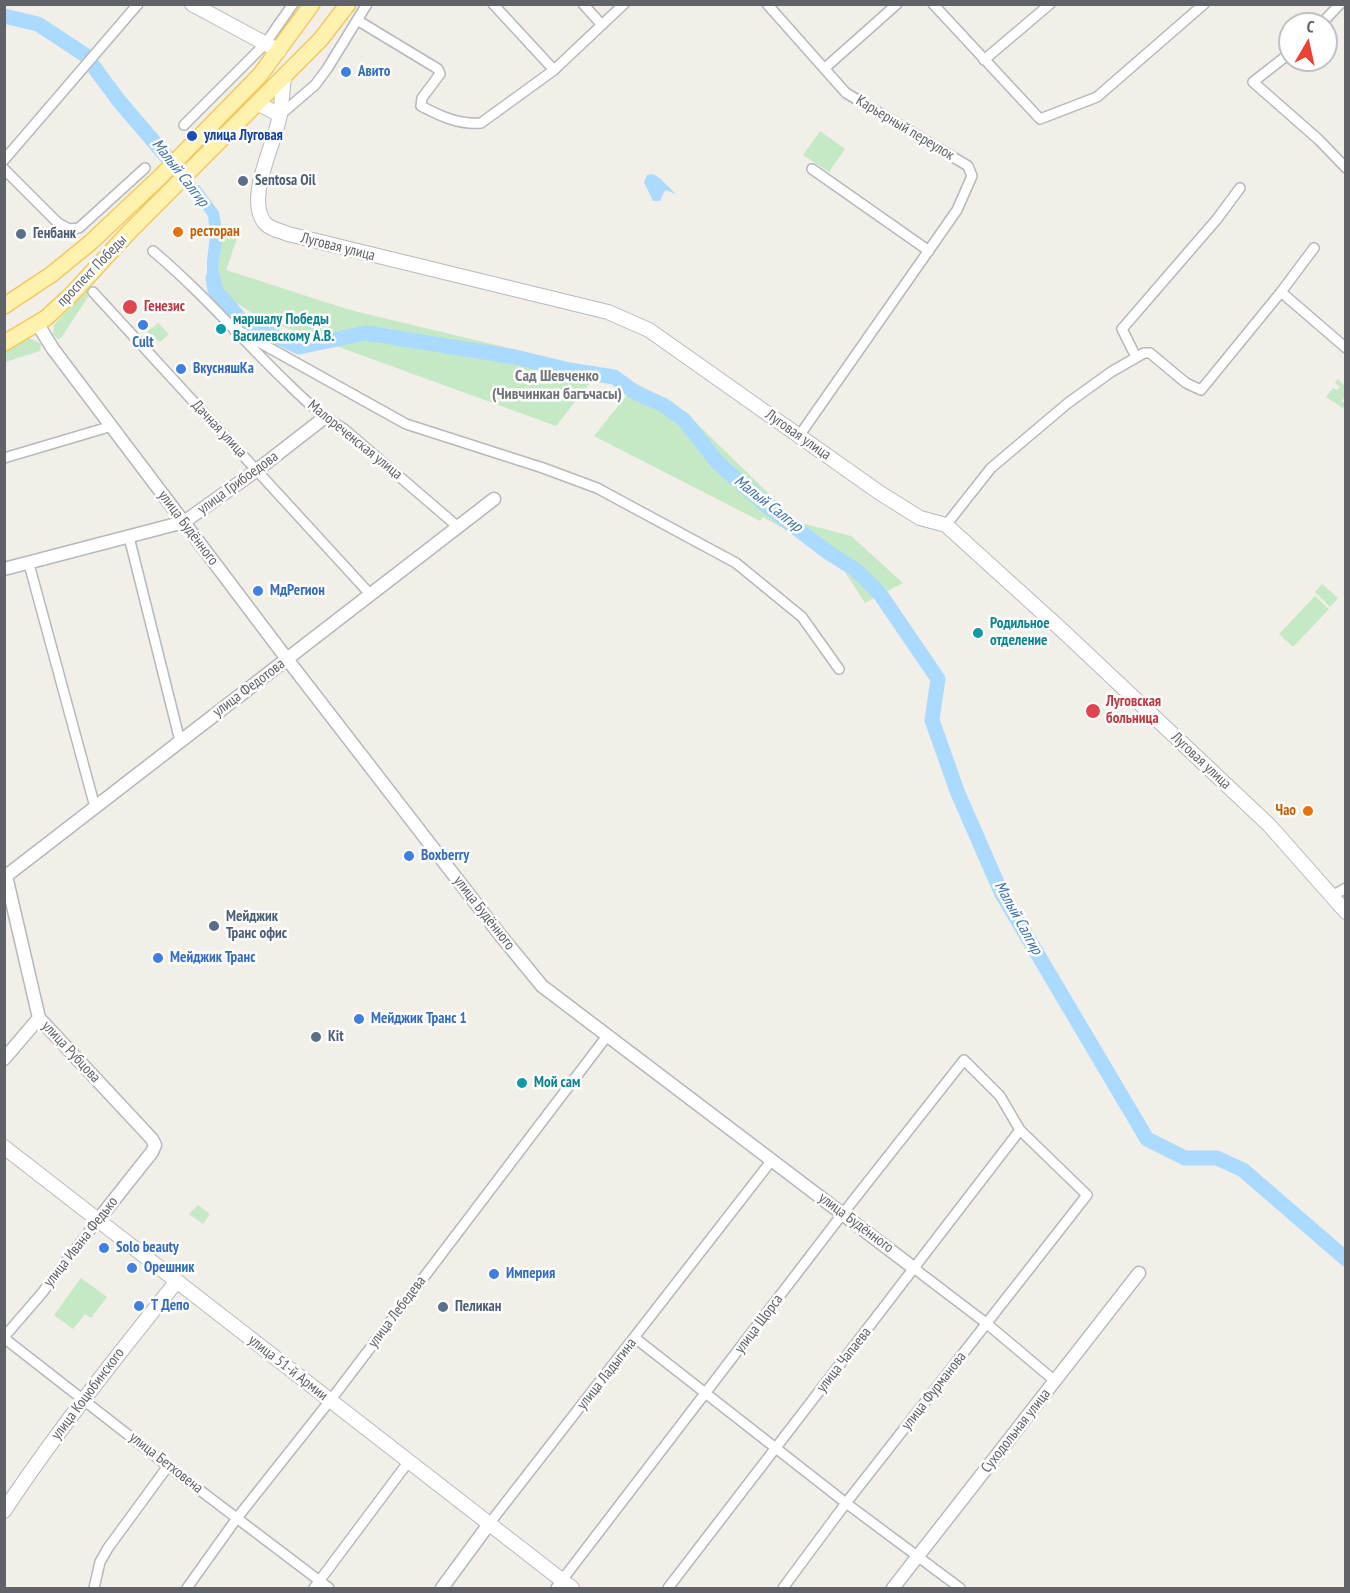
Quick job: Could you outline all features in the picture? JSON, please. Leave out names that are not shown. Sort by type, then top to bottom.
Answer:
[{"type":"main road","points":[[192,4],[272,47],[312,4]]},
{"type":"main road","points":[[280,115],[257,104],[321,39],[348,4]]},
{"type":"main road","name":"проспект Победы","points":[[4,306],[37,285],[90,243],[184,154],[260,75],[272,47]]},
{"type":"main road","name":"Луговая улица","points":[[284,78],[280,115],[258,193],[261,216],[269,226],[288,234],[528,292],[624,318],[650,330],[880,493],[920,518],[946,525],[1064,632],[1269,825],[1346,912]]},
{"type":"main road","name":"проспект Победы","points":[[4,343],[37,323],[70,296],[257,104]]},
{"type":"main road","name":"улица 51-й Армии","points":[[4,1147],[409,1461],[563,1586]]},
{"type":"main road","name":"улица Коцюбинского","points":[[4,1511],[84,1398],[177,1281]]},
{"type":"street","points":[[4,160],[138,4]]},
{"type":"street","points":[[184,125],[272,47],[293,4]]},
{"type":"street","points":[[280,115],[315,85],[367,4]]},
{"type":"street","points":[[493,4],[554,70]]},
{"type":"street","points":[[583,4],[602,25]]},
{"type":"street","points":[[357,20],[438,69],[440,74],[422,98],[421,106],[440,116],[467,124],[481,123],[554,70],[624,4]]},
{"type":"street","name":"Карьерный переулок","points":[[767,4],[846,93],[968,166],[971,171],[971,181],[962,201],[929,251]]},
{"type":"street","points":[[825,68],[897,4]]},
{"type":"street","points":[[933,4],[1040,119],[1097,97],[1204,4]]},
{"type":"street","points":[[984,60],[1050,4]]},
{"type":"street","points":[[1278,62],[1253,82],[1319,140],[1346,168]]},
{"type":"street","points":[[4,169],[58,223],[69,229],[79,228],[145,168]]},
{"type":"street","points":[[799,436],[929,251],[812,169]]},
{"type":"street","points":[[1136,357],[1122,329],[1217,219],[1240,188]]},
{"type":"street","points":[[946,525],[991,468],[1068,404],[1111,372],[1136,357],[1144,353],[1150,354],[1186,383],[1201,390],[1314,248]]},
{"type":"street","name":"Малореченская улица","points":[[153,251],[182,276],[324,418],[344,429],[457,526]]},
{"type":"street","name":"Дачная улица","points":[[93,292],[370,594]]},
{"type":"street","points":[[1281,292],[1346,348]]},
{"type":"street","name":"улица Будённого","points":[[37,323],[53,349],[287,659],[542,986],[986,1323],[1055,1381]]},
{"type":"street","points":[[234,330],[406,424],[543,468],[597,489],[736,563],[802,617],[839,669]]},
{"type":"street","name":"улица Грибоедова","points":[[4,569],[184,522],[324,418]]},
{"type":"street","points":[[4,458],[112,426]]},
{"type":"street","name":"улица Федотова","points":[[5,875],[494,499]]},
{"type":"street","points":[[129,537],[180,741]]},
{"type":"street","points":[[28,564],[95,807]]},
{"type":"street","name":"улица Рубцова","points":[[5,875],[39,1018],[152,1138],[155,1145]]},
{"type":"street","points":[[1332,896],[1346,888]]},
{"type":"street","points":[[4,1059],[39,1018]]},
{"type":"street","name":"улица Лебедева","points":[[187,1588],[237,1518],[330,1400],[607,1036]]},
{"type":"street","name":"улица Щорса","points":[[563,1586],[843,1214],[964,1060],[1000,1096],[1020,1130]]},
{"type":"street","name":"улица Фурманова","points":[[783,1588],[846,1503],[1087,1194],[1020,1130]]},
{"type":"street","name":"улица Чапаева","points":[[668,1588],[1020,1130]]},
{"type":"street","name":"улица Ивана Федько","points":[[4,1337],[42,1293],[152,1152],[155,1145]]},
{"type":"street","name":"улица Ладыгина","points":[[442,1588],[489,1524],[772,1160]]},
{"type":"street","name":"Суходольная улица","points":[[893,1588],[1139,1274]]},
{"type":"street","name":"улица Бетховена","points":[[4,1337],[237,1518],[317,1585],[329,1588]]},
{"type":"street","points":[[635,1338],[846,1503],[960,1588]]},
{"type":"street","points":[[317,1585],[409,1461]]},
{"type":"street","points":[[94,1588],[100,1562],[108,1548],[168,1466]]},
{"type":"green space","points":[[820,131],[845,149],[829,172],[803,155]]},
{"type":"green space","points":[[222,233],[239,233],[226,270],[350,310],[617,374],[673,402],[798,522],[851,536],[903,583],[865,603],[836,558],[763,517],[760,521],[594,436],[626,396],[612,382],[594,378],[556,426],[262,319],[224,295],[218,267]]},
{"type":"green space","points":[[87,291],[88,297],[61,338],[58,339],[53,334],[54,325]]},
{"type":"green space","points":[[158,323],[169,334],[160,342],[154,340],[147,332]]},
{"type":"green space","points":[[29,338],[41,344],[40,351],[5,362],[4,350]]},
{"type":"green space","points":[[1338,379],[1345,386],[1343,408],[1326,397],[1333,388],[1337,390],[1340,387],[1335,383]]},
{"type":"green space","points":[[1322,584],[1338,598],[1330,607],[1315,592]]},
{"type":"green space","points":[[1315,596],[1329,609],[1293,647],[1279,634]]},
{"type":"green space","points":[[198,1205],[210,1214],[203,1224],[189,1214]]},
{"type":"green space","points":[[81,1278],[107,1297],[91,1318],[85,1314],[73,1329],[54,1315]]},
{"type":"water","points":[[157,142],[199,185],[219,212],[223,236],[218,267],[224,295],[214,300],[208,286],[207,276],[210,235],[208,216],[190,192],[150,149]]},
{"type":"water","points":[[653,174],[676,194],[665,190],[660,201],[653,201],[644,182],[647,175]]},
{"type":"waterway","name":"Малый Салгир","points":[[4,16],[38,24],[85,55],[119,101],[167,157]]},
{"type":"waterway","name":"Малый Салгир","points":[[213,278],[215,290],[241,320],[299,347],[366,333],[515,357],[569,370],[614,377],[636,393],[663,405],[684,420],[718,463],[767,506],[829,553],[856,570],[880,594],[938,679],[932,720],[957,791],[1002,894],[1147,1139],[1185,1158],[1217,1158],[1243,1170],[1346,1259]]},
{"type":"place","name":"Авито","points":[[346,72]]},
{"type":"place","name":"улица Луговая","points":[[192,136]]},
{"type":"place","name":"Sentosa Oil","points":[[243,181]]},
{"type":"place","name":"ресторан","points":[[178,232]]},
{"type":"place","name":"Генбанк","points":[[21,234]]},
{"type":"place","name":"Генезис","points":[[130,307]]},
{"type":"place","name":"Cult","points":[[143,325]]},
{"type":"place","name":"маршалу Победы Василевскому А.В.","points":[[221,329]]},
{"type":"place","name":"ВкусняшКа","points":[[181,369]]},
{"type":"place","name":"МдРегион","points":[[258,591]]},
{"type":"place","name":"Родильное отделение","points":[[978,633]]},
{"type":"place","name":"Луговская больница","points":[[1093,711]]},
{"type":"place","name":"Чао","points":[[1308,811]]},
{"type":"place","name":"Boxberry","points":[[409,856]]},
{"type":"place","name":"Мейджик Транс офис","points":[[214,926]]},
{"type":"place","name":"Мейджик Транс","points":[[158,958]]},
{"type":"place","name":"Мейджик Транс 1","points":[[359,1019]]},
{"type":"place","name":"Kit","points":[[316,1037]]},
{"type":"place","name":"Мой сам","points":[[522,1083]]},
{"type":"place","name":"Solo beauty","points":[[104,1248]]},
{"type":"place","name":"Орешник","points":[[132,1268]]},
{"type":"place","name":"Империя","points":[[494,1274]]},
{"type":"place","name":"Т Депо","points":[[139,1306]]},
{"type":"place","name":"Пеликан","points":[[443,1307]]},
{"type":"district","name":"Сад Шевченко (Чивчинкан багъчасы)","points":[[557,385]]}]
